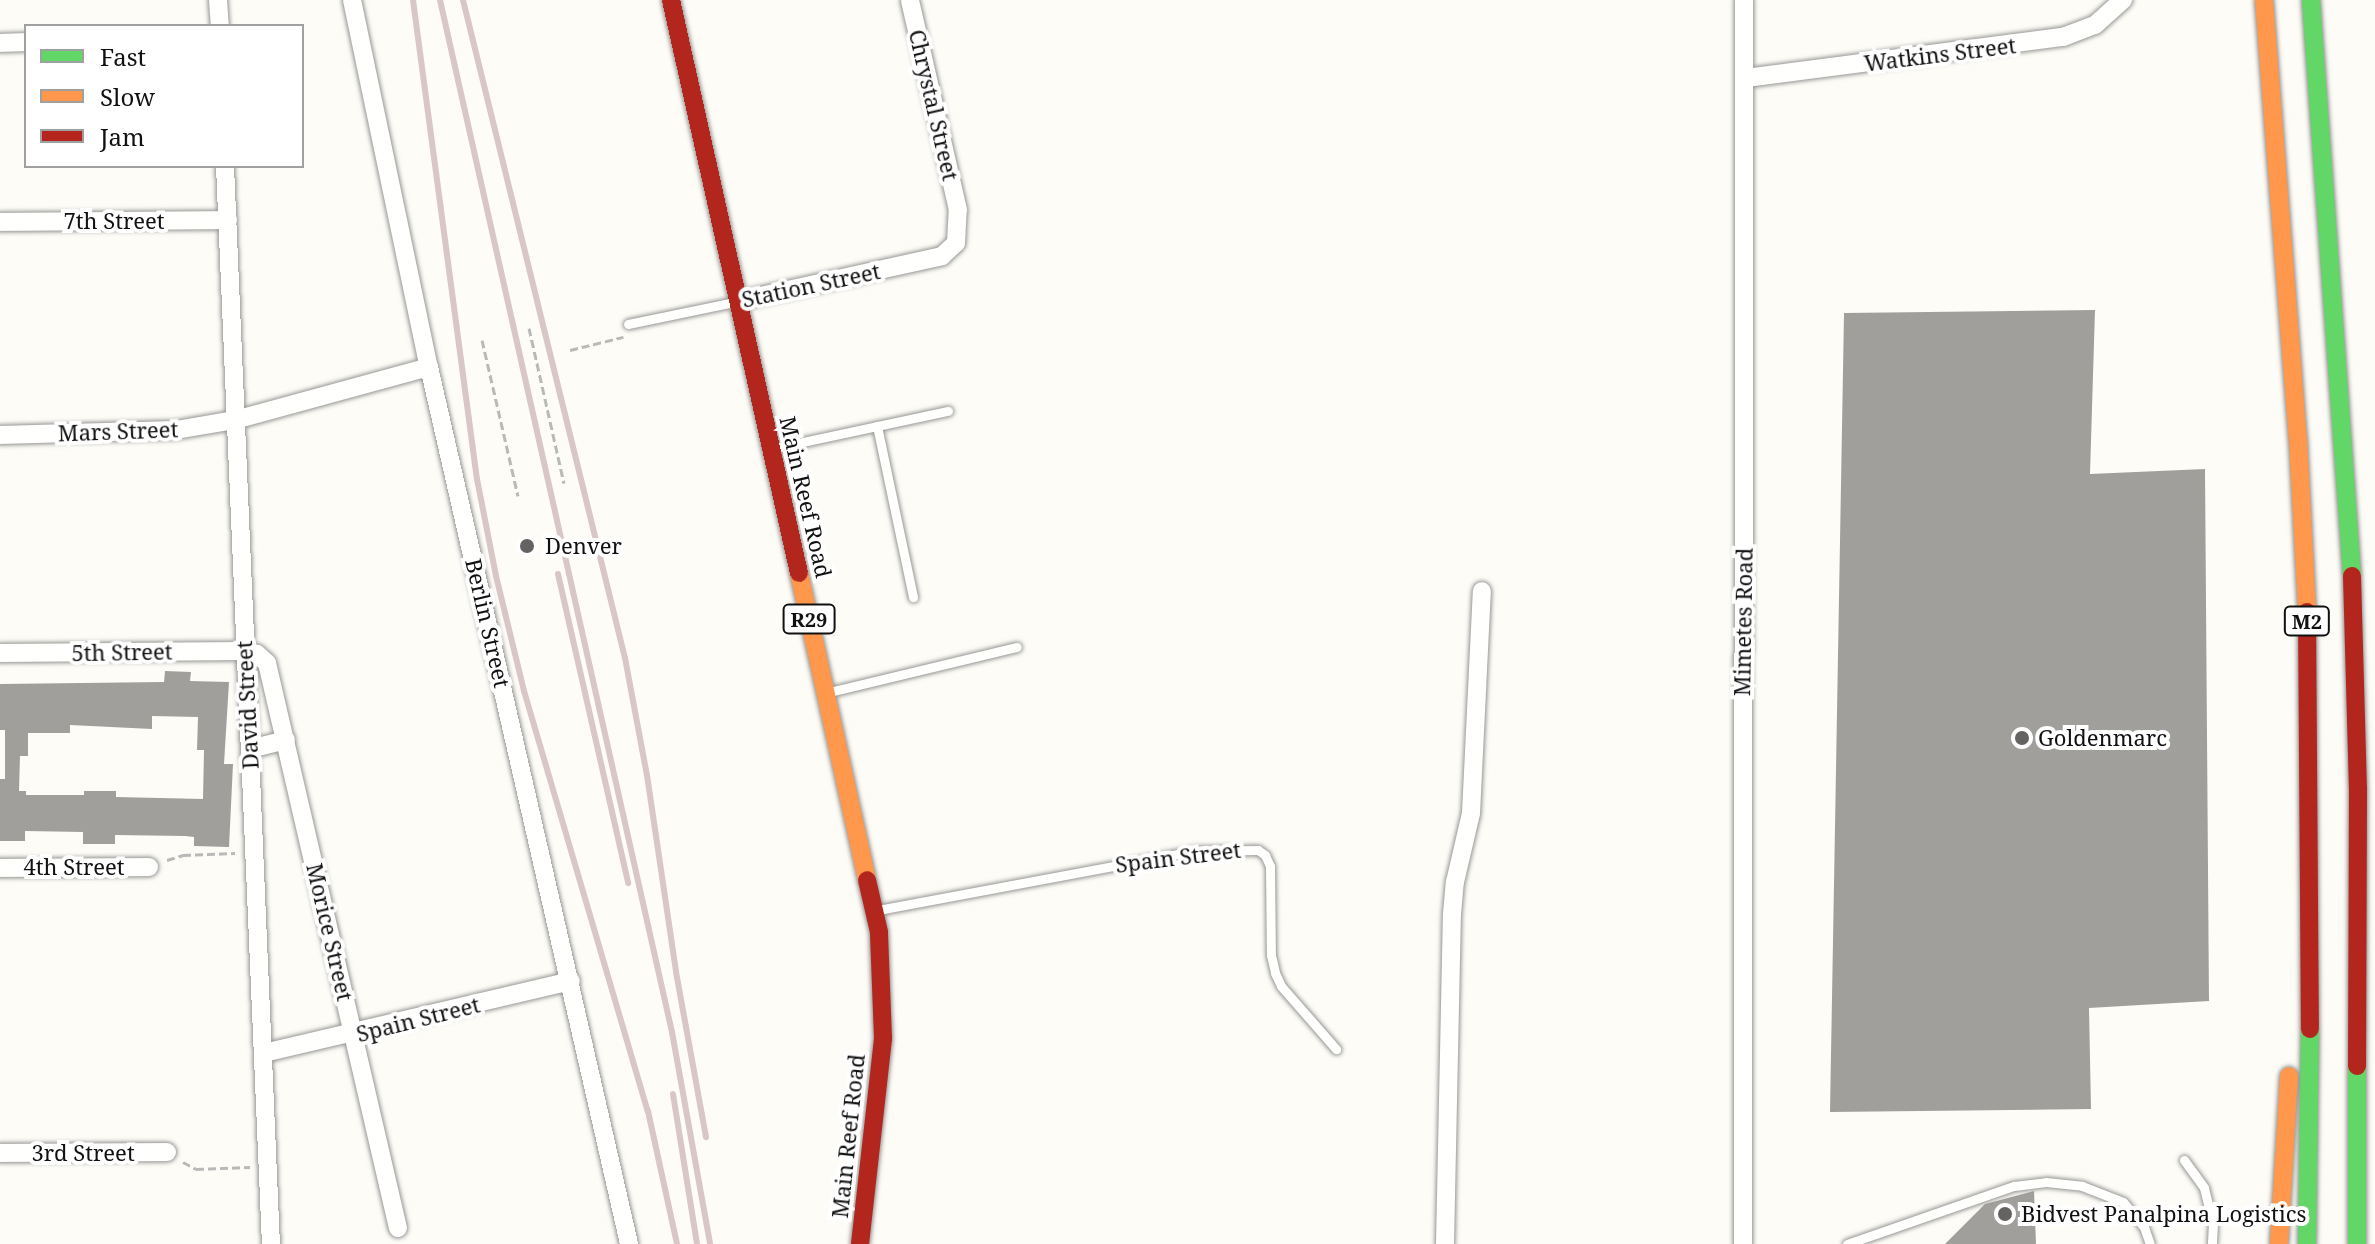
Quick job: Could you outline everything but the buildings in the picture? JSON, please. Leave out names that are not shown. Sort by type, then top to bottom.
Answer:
[{"type":"main road","name":"Main Reef Road","points":[[671,0],[875,911],[882,961],[883,1038],[860,1244]]},
{"type":"main road","name":"M2","points":[[2264,0],[2298,439],[2307,608],[2310,804],[2307,1244]]},
{"type":"main road","name":"M2","points":[[2311,0],[2351,541],[2358,789],[2357,1244]]},
{"type":"main road","points":[[2279,1244],[2310,804]]},
{"type":"street","points":[[218,0],[220,24]]},
{"type":"street","name":"Berlin Street","points":[[352,0],[429,367],[629,1244]]},
{"type":"street","name":"Chrystal Street","points":[[910,0],[958,210]]},
{"type":"street","name":"Mimetes Road","points":[[1743,1244],[1744,0]]},
{"type":"street","name":"Watkins Street","points":[[1746,78],[2063,37],[2095,25],[2123,0]]},
{"type":"street","points":[[0,43],[24,42]]},
{"type":"street","name":"David Street","points":[[225,168],[243,651],[270,1166],[271,1244]]},
{"type":"street","name":"Station Street","points":[[738,301],[942,256],[956,243],[958,210]]},
{"type":"street","name":"7th Street","points":[[0,222],[228,220]]},
{"type":"street","points":[[235,420],[429,367]]},
{"type":"street","name":"Mars Street","points":[[0,435],[176,430],[235,420]]},
{"type":"street","points":[[1445,1244],[1452,914],[1455,882],[1471,813],[1482,591]]},
{"type":"street","name":"5th Street","points":[[0,653],[243,651]]},
{"type":"street","name":"Morice Street","points":[[243,651],[257,654],[269,667],[398,1228]]},
{"type":"street","points":[[250,749],[286,740]]},
{"type":"street","name":"4th Street","points":[[0,868],[149,867]]},
{"type":"street","name":"Spain Street","points":[[264,1053],[571,981]]},
{"type":"street","name":"3rd Street","points":[[0,1153],[167,1152]]},
{"type":"lane","name":"Station Street","points":[[628,324],[738,301]]},
{"type":"lane","points":[[771,449],[948,411]]},
{"type":"lane","points":[[877,426],[913,597]]},
{"type":"lane","points":[[826,692],[1017,647]]},
{"type":"lane","name":"Spain Street","points":[[875,911],[1177,853],[1219,848],[1258,850],[1270,866],[1271,955],[1275,973],[1281,986],[1336,1049]]},
{"type":"lane","points":[[2184,1160],[2204,1188],[2213,1223],[2212,1244]]},
{"type":"lane","points":[[1847,1244],[2014,1186],[2046,1182],[2082,1186],[2123,1202],[2144,1227],[2150,1244]]},
{"type":"path","points":[[570,350],[622,339],[628,324]]},
{"type":"path","points":[[529,328],[564,483]]},
{"type":"path","points":[[482,340],[518,496]]},
{"type":"path","points":[[149,867],[183,855],[255,853]]},
{"type":"path","points":[[167,1152],[196,1169],[270,1166]]},
{"type":"railway","points":[[413,0],[477,479],[496,576],[524,691],[648,1111],[677,1244]]},
{"type":"railway","points":[[440,0],[672,1032],[710,1244]]},
{"type":"railway","points":[[463,0],[625,658],[706,1137]]},
{"type":"railway","points":[[558,574],[628,883]]},
{"type":"railway","points":[[673,1094],[697,1244]]},
{"type":"traffic: fast","points":[[2311,0],[2352,576]]},
{"type":"traffic: fast","points":[[2307,1244],[2310,1029]]},
{"type":"traffic: fast","points":[[2357,1066],[2357,1244]]},
{"type":"traffic: slow","points":[[2264,0],[2298,439],[2307,612]]},
{"type":"traffic: slow","points":[[799,573],[867,880]]},
{"type":"traffic: slow","points":[[2279,1244],[2289,1076]]},
{"type":"traffic: jam","points":[[671,0],[799,573]]},
{"type":"traffic: jam","points":[[2352,576],[2358,789],[2357,1066]]},
{"type":"traffic: jam","points":[[2307,612],[2310,1029]]},
{"type":"traffic: jam","points":[[860,1244],[883,1038],[879,932],[867,880]]},
{"type":"place","name":"Denver","points":[[527,546]]},
{"type":"place","name":"Goldenmarc","points":[[2022,738]]},
{"type":"place","name":"Bidvest Panalpina Logistics","points":[[2005,1214]]}]
